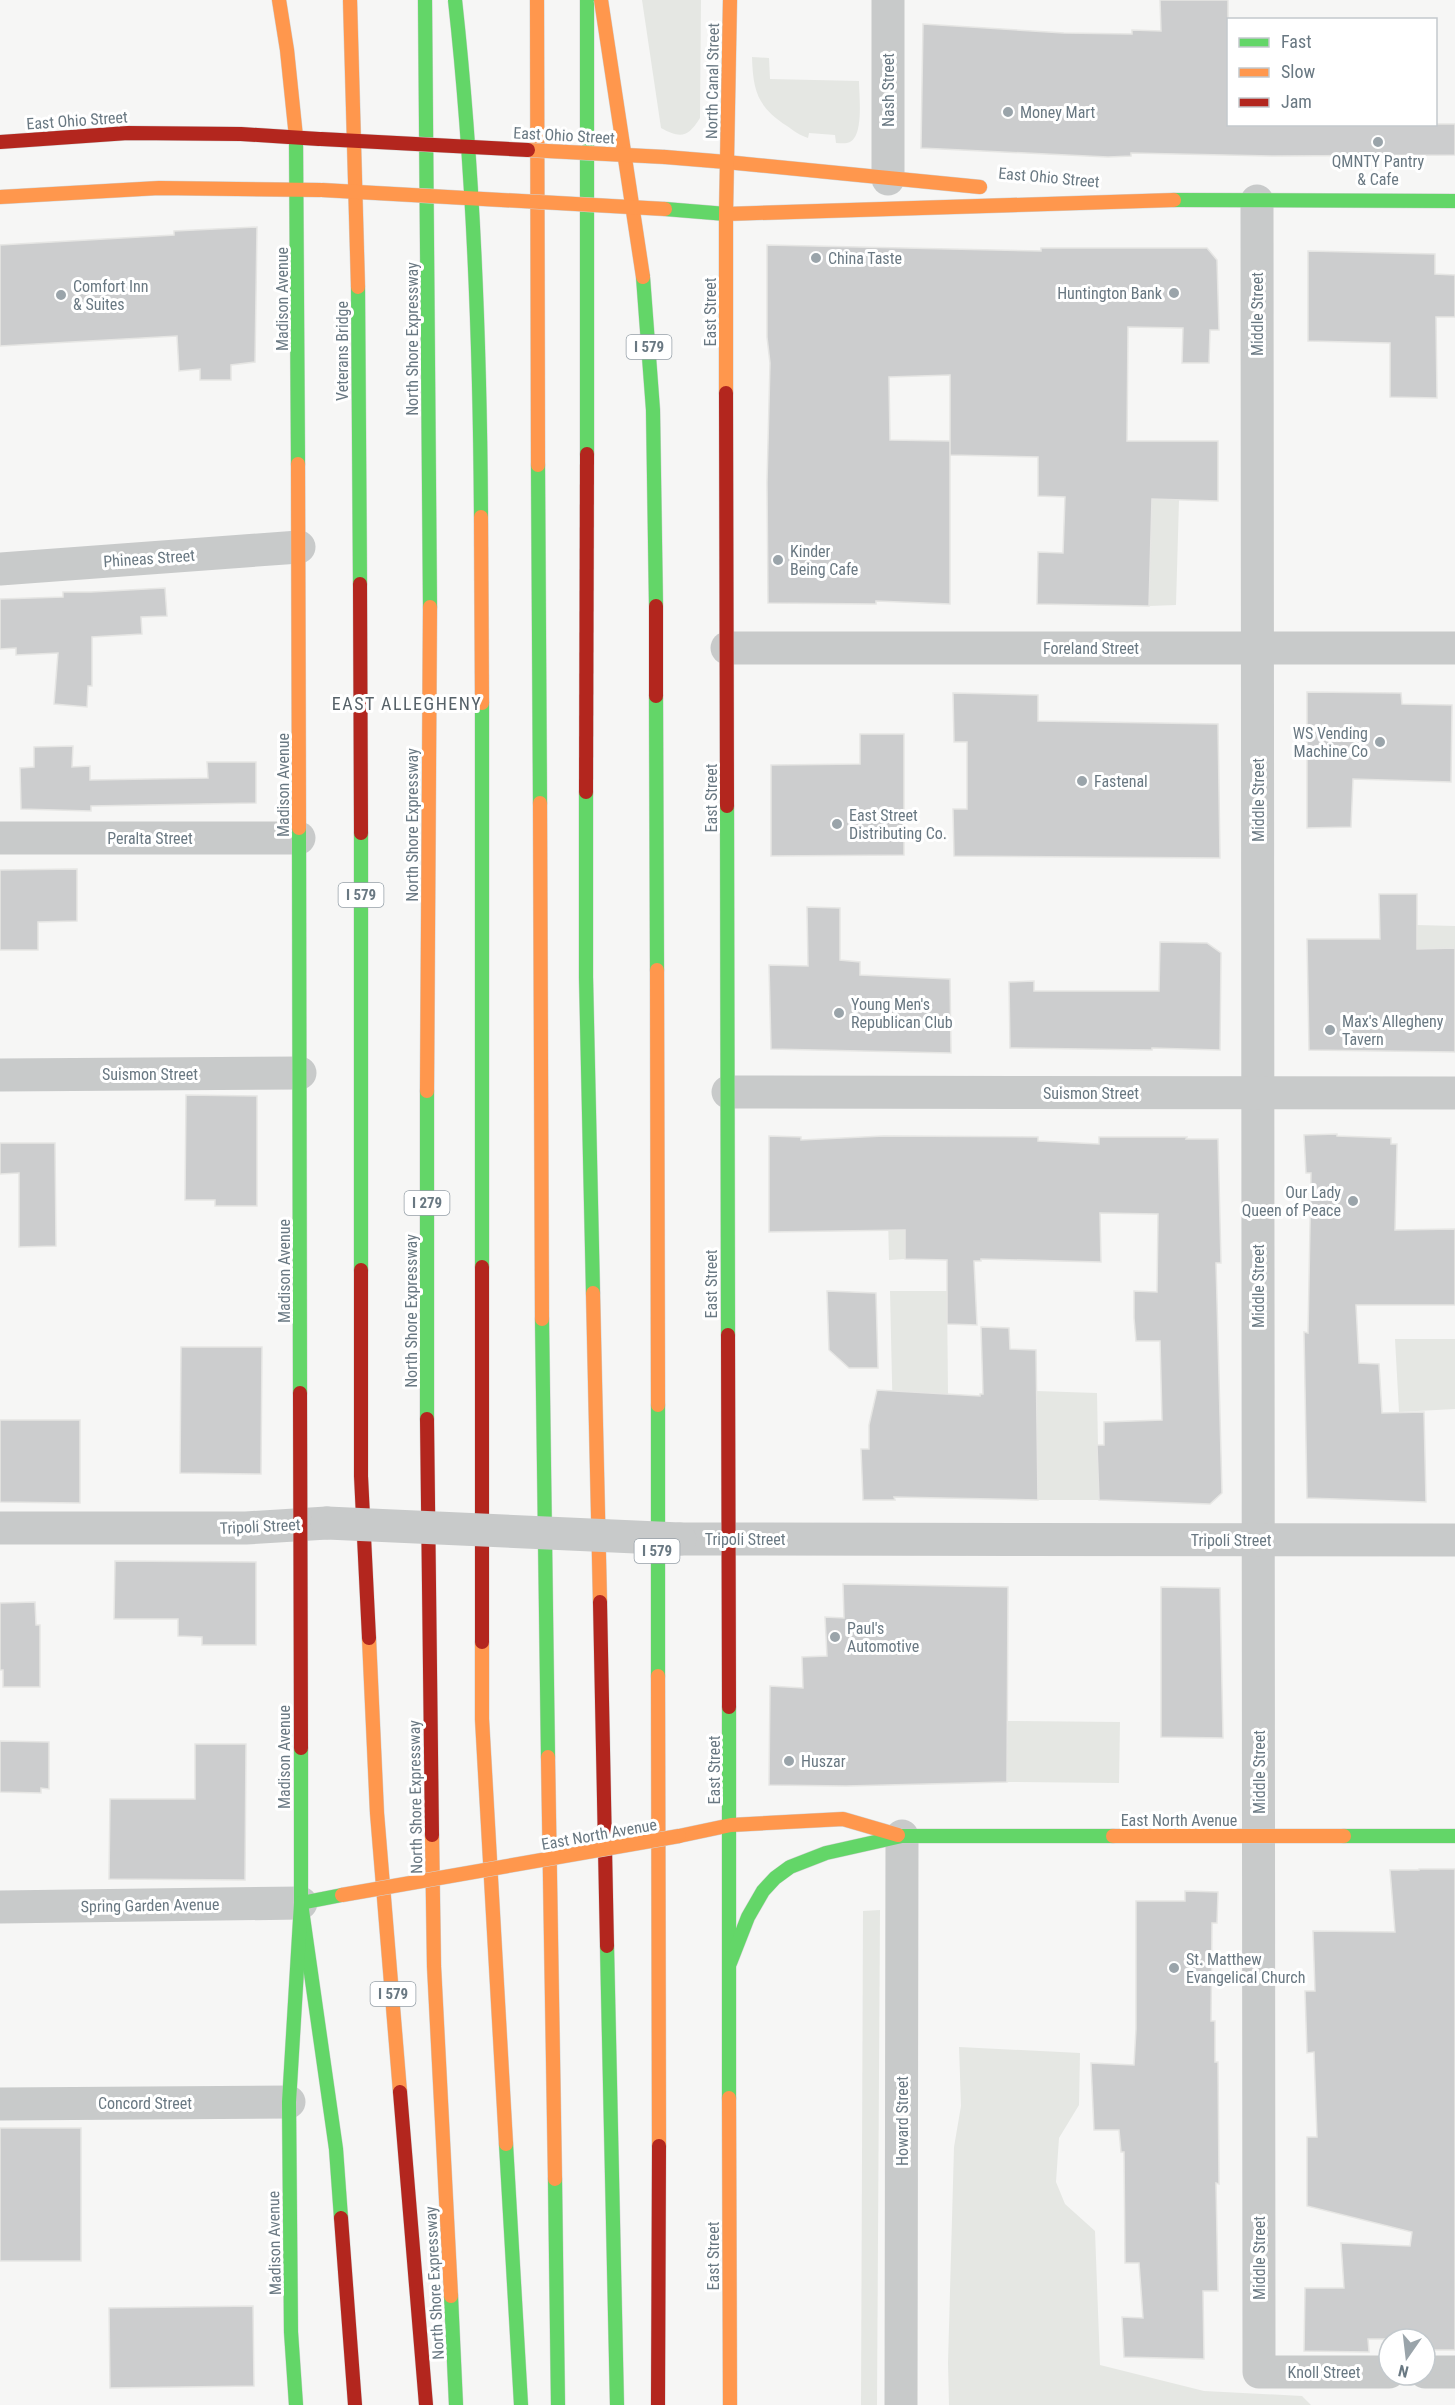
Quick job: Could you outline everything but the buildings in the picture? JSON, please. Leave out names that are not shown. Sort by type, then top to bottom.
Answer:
[{"type":"main road","name":"Madison Avenue","points":[[279,0],[296,137],[298,190],[300,1073],[314,1523],[301,1904],[289,2102],[291,2332],[296,2405]]},
{"type":"main road","name":"Veterans Bridge","points":[[350,0],[358,222],[363,1511],[377,1814],[426,2405]]},
{"type":"main road","name":"North Shore Expressway","points":[[425,0],[430,590],[426,1264],[431,1807],[434,1966],[456,2405]]},
{"type":"main road","points":[[455,0],[475,210],[480,388],[482,1719],[521,2405]]},
{"type":"main road","points":[[537,0],[541,1285],[558,2405]]},
{"type":"main road","points":[[587,0],[586,989],[617,2405]]},
{"type":"main road","name":"I 579","points":[[601,0],[636,230],[651,368],[656,483],[658,2405]]},
{"type":"main road","name":"North Canal Street","points":[[726,162],[730,0]]},
{"type":"main road","name":"East Ohio Street","points":[[0,142],[128,133],[296,137],[665,157],[994,189]]},
{"type":"main road","name":"East Street","points":[[726,162],[730,2405]]},
{"type":"main road","name":"East Ohio Street","points":[[0,197],[159,188],[322,190],[726,214],[1125,200],[1455,201]]},
{"type":"main road","name":"East Ohio Street","points":[[1018,191],[1125,200]]},
{"type":"main road","name":"East North Avenue","points":[[301,1904],[730,1825],[843,1819],[902,1836]]},
{"type":"main road","name":"East North Avenue","points":[[729,1965],[749,1913],[764,1889],[779,1875],[803,1861],[902,1836],[1455,1836]]},
{"type":"main road","points":[[301,1904],[336,2149],[355,2405]]},
{"type":"street","name":"Nash Street","points":[[888,0],[888,179]]},
{"type":"street","name":"Middle Street","points":[[1257,201],[1259,2372]]},
{"type":"street","name":"Phineas Street","points":[[0,569],[299,547]]},
{"type":"street","name":"Foreland Street","points":[[727,648],[1455,648]]},
{"type":"street","name":"Peralta Street","points":[[0,838],[299,838]]},
{"type":"street","name":"Suismon Street","points":[[0,1075],[300,1073]]},
{"type":"street","name":"Suismon Street","points":[[728,1092],[1455,1093]]},
{"type":"street","name":"Tripoli Street","points":[[0,1528],[246,1528],[314,1523],[680,1539],[1455,1540]]},
{"type":"street","name":"Howard Street","points":[[901,2405],[902,1836]]},
{"type":"street","name":"Spring Garden Avenue","points":[[0,1907],[301,1904]]},
{"type":"street","name":"Concord Street","points":[[0,2104],[289,2102]]},
{"type":"street","name":"Knoll Street","points":[[1259,2372],[1377,2372]]},
{"type":"street","points":[[1437,2372],[1455,2372]]},
{"type":"shaded area","points":[[642,0],[701,0],[700,118],[692,129],[684,134],[674,134],[661,128]]},
{"type":"shaded area","points":[[752,57],[769,58],[770,79],[859,81],[860,114],[854,138],[850,142],[836,143],[835,135],[809,133],[808,138],[777,119],[759,98],[754,80]]},
{"type":"shaded area","points":[[1152,499],[1179,500],[1176,605],[1149,606]]},
{"type":"shaded area","points":[[1417,925],[1455,926],[1455,948],[1445,948],[1417,967]]},
{"type":"shaded area","points":[[886,1136],[905,1136],[905,1259],[889,1260]]},
{"type":"shaded area","points":[[890,1291],[947,1291],[948,1394],[893,1426]]},
{"type":"shaded area","points":[[1395,1339],[1455,1339],[1455,1409],[1399,1412]]},
{"type":"shaded area","points":[[1036,1391],[1097,1393],[1099,1500],[1038,1500]]},
{"type":"shaded area","points":[[1007,1721],[1120,1722],[1119,1783],[1007,1782]]},
{"type":"shaded area","points":[[880,1910],[877,2405],[861,2405],[863,1911]]},
{"type":"shaded area","points":[[959,2047],[1080,2053],[1079,2105],[1059,2138],[1056,2182],[1065,2204],[1095,2231],[1100,2365],[1204,2391],[1302,2396],[1311,2405],[949,2405],[948,2363],[954,2147],[961,2106]]},
{"type":"traffic: fast","points":[[425,0],[430,607]]},
{"type":"traffic: fast","points":[[455,0],[467,129],[475,258],[481,517]]},
{"type":"traffic: fast","points":[[587,0],[587,454]]},
{"type":"traffic: fast","points":[[296,137],[298,464]]},
{"type":"traffic: fast","points":[[1174,200],[1455,201]]},
{"type":"traffic: fast","points":[[665,209],[726,214]]},
{"type":"traffic: fast","points":[[643,277],[653,410],[656,606]]},
{"type":"traffic: fast","points":[[358,287],[360,584]]},
{"type":"traffic: fast","points":[[538,465],[540,803]]},
{"type":"traffic: fast","points":[[656,696],[657,970]]},
{"type":"traffic: fast","points":[[482,703],[482,1267]]},
{"type":"traffic: fast","points":[[586,792],[586,977],[593,1293]]},
{"type":"traffic: fast","points":[[727,806],[728,1335]]},
{"type":"traffic: fast","points":[[299,828],[300,1393]]},
{"type":"traffic: fast","points":[[361,833],[361,1270]]},
{"type":"traffic: fast","points":[[427,1091],[427,1419]]},
{"type":"traffic: fast","points":[[542,1319],[548,1757]]},
{"type":"traffic: fast","points":[[658,1405],[658,1676]]},
{"type":"traffic: fast","points":[[729,1707],[729,2098]]},
{"type":"traffic: fast","points":[[301,1748],[301,1903]]},
{"type":"traffic: fast","points":[[730,1963],[748,1917],[763,1891],[790,1867],[826,1853],[902,1836],[1113,1836]]},
{"type":"traffic: fast","points":[[1344,1836],[1455,1836]]},
{"type":"traffic: fast","points":[[296,2405],[291,2332],[289,2102],[301,1903],[342,1895]]},
{"type":"traffic: fast","points":[[301,1903],[336,2149],[341,2218]]},
{"type":"traffic: fast","points":[[607,1946],[617,2405]]},
{"type":"traffic: fast","points":[[506,2144],[521,2405]]},
{"type":"traffic: fast","points":[[555,2179],[558,2405]]},
{"type":"traffic: fast","points":[[451,2296],[456,2405]]},
{"type":"traffic: slow","points":[[279,0],[296,137]]},
{"type":"traffic: slow","points":[[350,0],[358,287]]},
{"type":"traffic: slow","points":[[537,0],[538,465]]},
{"type":"traffic: slow","points":[[601,0],[643,277]]},
{"type":"traffic: slow","points":[[726,393],[726,214],[730,0]]},
{"type":"traffic: slow","points":[[528,150],[665,157]]},
{"type":"traffic: slow","points":[[665,157],[726,162]]},
{"type":"traffic: slow","points":[[726,162],[980,187]]},
{"type":"traffic: slow","points":[[0,197],[159,188],[320,190]]},
{"type":"traffic: slow","points":[[322,190],[665,209]]},
{"type":"traffic: slow","points":[[726,214],[1174,200]]},
{"type":"traffic: slow","points":[[298,464],[299,828]]},
{"type":"traffic: slow","points":[[481,517],[482,703]]},
{"type":"traffic: slow","points":[[427,1091],[430,607]]},
{"type":"traffic: slow","points":[[540,803],[542,1319]]},
{"type":"traffic: slow","points":[[657,970],[658,1405]]},
{"type":"traffic: slow","points":[[593,1293],[600,1602]]},
{"type":"traffic: slow","points":[[369,1638],[377,1813],[400,2092]]},
{"type":"traffic: slow","points":[[482,1642],[482,1719],[506,2144]]},
{"type":"traffic: slow","points":[[658,1676],[659,2146]]},
{"type":"traffic: slow","points":[[548,1757],[555,2179]]},
{"type":"traffic: slow","points":[[679,1836],[731,1825],[843,1819],[898,1835]]},
{"type":"traffic: slow","points":[[432,1835],[434,1966],[451,2296]]},
{"type":"traffic: slow","points":[[342,1895],[679,1836]]},
{"type":"traffic: slow","points":[[1113,1836],[1344,1836]]},
{"type":"traffic: slow","points":[[729,2098],[730,2405]]},
{"type":"traffic: jam","points":[[0,142],[128,133],[241,134],[319,139]]},
{"type":"traffic: jam","points":[[321,139],[528,150]]},
{"type":"traffic: jam","points":[[726,393],[727,806]]},
{"type":"traffic: jam","points":[[586,792],[587,454]]},
{"type":"traffic: jam","points":[[360,584],[361,833]]},
{"type":"traffic: jam","points":[[656,606],[656,696]]},
{"type":"traffic: jam","points":[[482,1267],[482,1642]]},
{"type":"traffic: jam","points":[[361,1270],[361,1476],[369,1638]]},
{"type":"traffic: jam","points":[[728,1335],[729,1707]]},
{"type":"traffic: jam","points":[[300,1393],[301,1748]]},
{"type":"traffic: jam","points":[[427,1419],[432,1835]]},
{"type":"traffic: jam","points":[[600,1602],[607,1946]]},
{"type":"traffic: jam","points":[[400,2092],[426,2405]]},
{"type":"traffic: jam","points":[[658,2405],[659,2146]]},
{"type":"traffic: jam","points":[[341,2218],[355,2405]]},
{"type":"place","name":"Money Mart","points":[[1008,112]]},
{"type":"place","name":"QMNTY Pantry & Cafe","points":[[1378,142]]},
{"type":"place","name":"China Taste","points":[[816,258]]},
{"type":"place","name":"Huntington Bank","points":[[1174,293]]},
{"type":"place","name":"Comfort Inn & Suites","points":[[61,295]]},
{"type":"place","name":"Kinder Being Cafe","points":[[778,560]]},
{"type":"place","name":"WS Vending Machine Co","points":[[1380,742]]},
{"type":"place","name":"Fastenal","points":[[1082,781]]},
{"type":"place","name":"East Street Distributing Co.","points":[[837,824]]},
{"type":"place","name":"Young Men's Republican Club","points":[[839,1013]]},
{"type":"place","name":"Max's Allegheny Tavern","points":[[1330,1030]]},
{"type":"place","name":"Our Lady Queen of Peace","points":[[1353,1201]]},
{"type":"place","name":"Paul's Automotive","points":[[835,1637]]},
{"type":"place","name":"Huszar","points":[[789,1761]]},
{"type":"place","name":"St. Matthew Evangelical Church","points":[[1174,1968]]},
{"type":"district","name":"EAST ALLEGHENY","points":[[407,704]]}]
